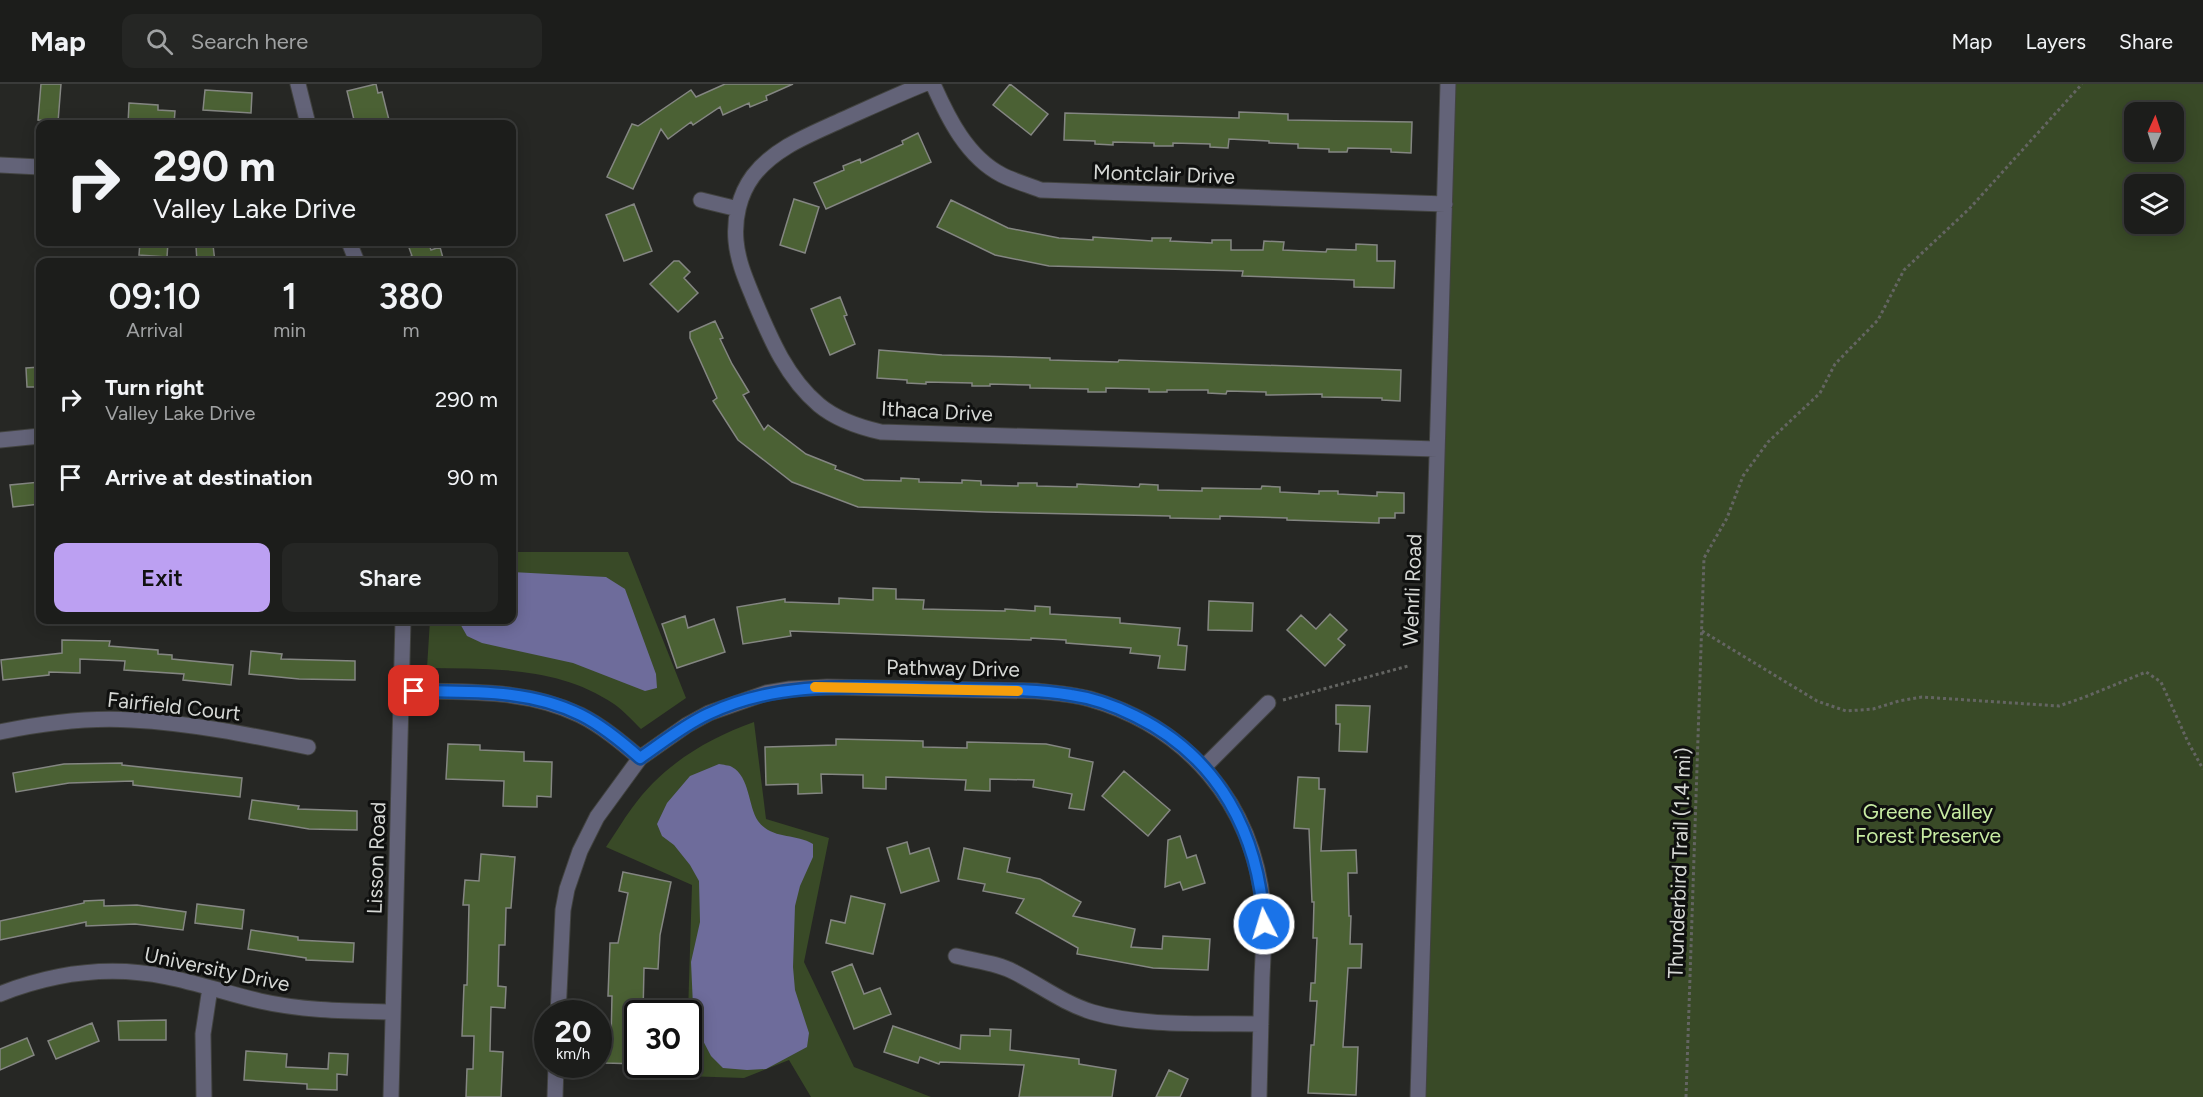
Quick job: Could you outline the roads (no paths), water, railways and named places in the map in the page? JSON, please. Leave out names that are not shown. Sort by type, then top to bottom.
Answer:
[{"type":"street","points":[[298,84],[307,120]]},
{"type":"street","name":"Ithaca Drive","points":[[924,84],[806,136],[780,151],[752,177],[738,209],[735,240],[741,267],[781,359],[798,386],[819,406],[849,423],[881,432],[1437,449]]},
{"type":"street","name":"Montclair Drive","points":[[933,84],[951,123],[981,161],[1001,175],[1041,190],[1445,204]]},
{"type":"street","name":"Wehrli Road","points":[[1418,1097],[1448,84]]},
{"type":"street","points":[[0,165],[36,167]]},
{"type":"street","points":[[701,200],[738,209]]},
{"type":"street","points":[[0,440],[36,436]]},
{"type":"street","name":"Lisson Road","points":[[391,1097],[404,624]]},
{"type":"street","name":"Pathway Drive","points":[[559,1000],[563,910],[573,869],[597,817],[640,758],[709,713],[766,693],[790,689],[839,687],[1035,691],[1088,698],[1119,708],[1147,722],[1169,736],[1204,767],[1219,785],[1234,810],[1252,851],[1259,876],[1264,924],[1259,1097]]},
{"type":"street","points":[[402,691],[482,692],[534,698],[561,706],[582,716],[601,727],[640,758]]},
{"type":"street","points":[[1204,767],[1268,704]]},
{"type":"street","name":"Fairfield Court","points":[[0,732],[54,722],[131,720],[249,735],[308,747]]},
{"type":"street","points":[[956,956],[1012,970],[1049,993],[1076,1006],[1113,1017],[1143,1021],[1261,1024]]},
{"type":"street","name":"University Drive","points":[[0,994],[41,980],[93,972],[122,971],[166,977],[290,1006],[393,1012]]},
{"type":"street","points":[[204,1097],[203,1034],[210,988]]},
{"type":"street","points":[[555,1097],[556,1078]]},
{"type":"park label","name":"Greene Valley Forest Preserve","points":[[1928,823]]}]
